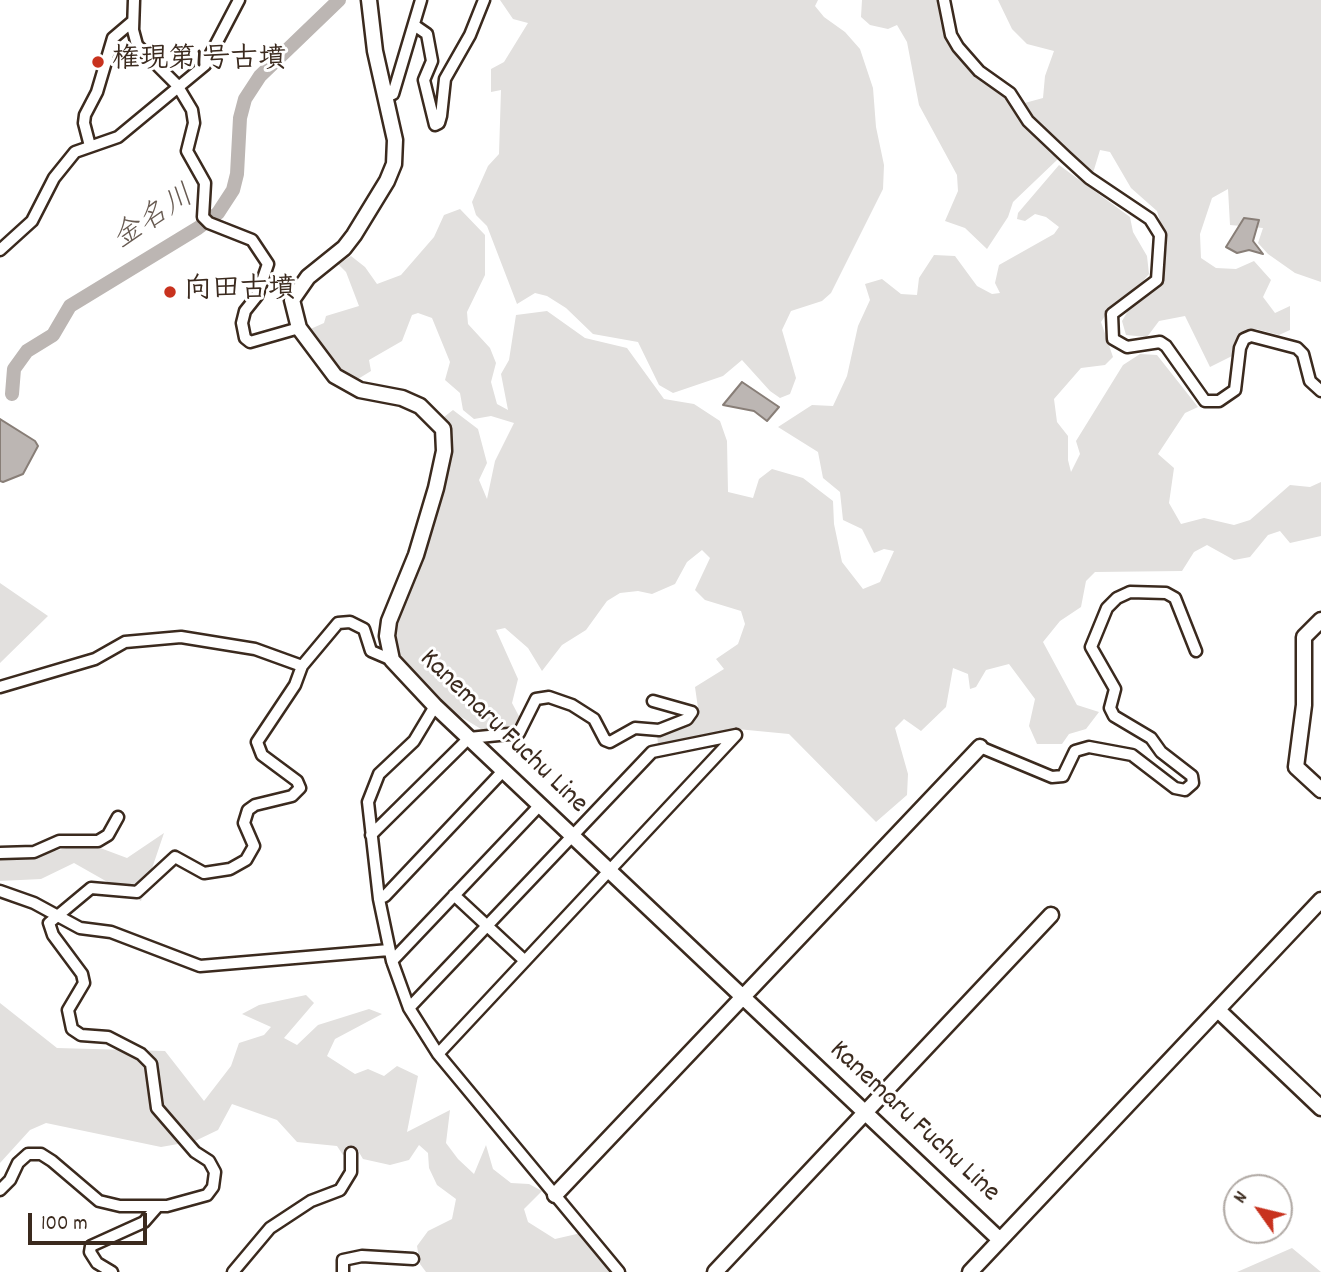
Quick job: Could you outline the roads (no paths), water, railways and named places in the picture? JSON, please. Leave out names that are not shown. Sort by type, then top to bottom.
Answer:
[{"type":"street","points":[[134,0],[133,21],[137,45],[177,85],[192,110],[194,123],[187,152],[205,183],[206,220],[252,240],[268,264],[257,296],[245,310],[242,323],[245,338],[250,342],[299,328]]},
{"type":"street","points":[[0,250],[32,221],[67,160],[75,152],[118,136],[177,85],[205,65],[239,0]]},
{"type":"street","name":"Kanemaru Fuchu Line","points":[[369,0],[395,140],[394,164],[354,235],[298,289],[292,300],[299,328],[335,376],[360,390],[402,398],[421,406],[443,429],[444,451],[436,488],[416,555],[389,621],[387,636],[392,660],[435,706],[1000,1240],[970,1272]]},
{"type":"street","points":[[386,97],[393,94],[421,0]]},
{"type":"street","points":[[414,25],[427,34],[432,61],[424,80],[435,125],[439,123],[441,116],[445,79],[470,35],[484,0]]},
{"type":"street","points":[[944,0],[951,35],[979,71],[1010,93],[1028,121],[1066,157],[1090,178],[1150,219],[1160,235],[1157,280],[1112,314],[1114,339],[1127,347],[1160,342],[1166,346],[1200,397],[1212,403],[1227,397],[1235,390],[1240,348],[1244,339],[1251,336],[1297,348],[1303,354],[1310,381],[1321,391]]},
{"type":"street","points":[[90,146],[84,123],[85,115],[97,92],[113,38],[133,21]]},
{"type":"street","points":[[555,1195],[980,747],[1052,777],[1063,776],[1075,751],[1088,747],[1132,755],[1175,788],[1185,790],[1193,783],[1192,776],[1161,752],[1151,738],[1114,716],[1110,708],[1115,689],[1090,647],[1107,608],[1116,598],[1130,592],[1166,593],[1175,598],[1196,651]]},
{"type":"street","points":[[1321,620],[1304,637],[1304,705],[1296,767],[1321,790]]},
{"type":"street","points":[[0,1190],[10,1180],[18,1163],[29,1154],[41,1154],[99,1201],[120,1206],[158,1206],[207,1195],[213,1187],[215,1172],[209,1161],[195,1153],[157,1108],[151,1065],[141,1054],[108,1037],[81,1035],[72,1029],[68,1010],[84,982],[82,974],[53,935],[49,923],[91,888],[137,892],[175,857],[204,873],[230,869],[246,860],[254,846],[244,823],[248,810],[255,805],[292,796],[300,788],[297,781],[262,755],[257,742],[295,685],[302,666],[338,623],[350,622],[364,629],[371,651],[392,660]]},
{"type":"street","points":[[0,687],[95,659],[125,642],[181,637],[256,649],[302,666]]},
{"type":"street","points":[[371,835],[469,738],[519,733],[536,699],[549,697],[572,705],[594,719],[605,740],[610,742],[635,728],[659,730],[687,719],[692,712],[653,701]]},
{"type":"street","points":[[435,706],[414,741],[379,774],[371,788],[368,802],[379,899],[390,955],[410,1008],[438,1054],[619,1272]]},
{"type":"street","points":[[410,1008],[652,752],[736,735],[438,1054]]},
{"type":"street","points":[[379,899],[504,770]]},
{"type":"street","points":[[0,891],[80,928],[111,932],[200,966],[390,955],[454,895],[540,805]]},
{"type":"street","points":[[0,853],[34,852],[59,841],[99,841],[108,835],[118,817]]},
{"type":"street","points":[[454,895],[525,961]]},
{"type":"street","points":[[1000,1240],[1321,900]]},
{"type":"street","points":[[715,1272],[1051,915]]},
{"type":"street","points":[[1219,1011],[1321,1108]]},
{"type":"street","points":[[233,1272],[270,1228],[311,1201],[340,1190],[351,1172],[351,1153]]},
{"type":"street","points":[[112,1272],[97,1263],[90,1252],[91,1245],[144,1222],[158,1206]]},
{"type":"street","points":[[343,1272],[343,1260],[362,1256],[413,1259]]},
{"type":"waterway","name":"金名川","points":[[12,394],[14,369],[27,351],[53,335],[70,306],[218,213],[233,190],[237,174],[240,118],[245,99],[260,76],[339,0]]},
{"type":"place","name":"権現第1号古墳","points":[[98,62]]},
{"type":"place","name":"向田古墳","points":[[170,292]]}]
